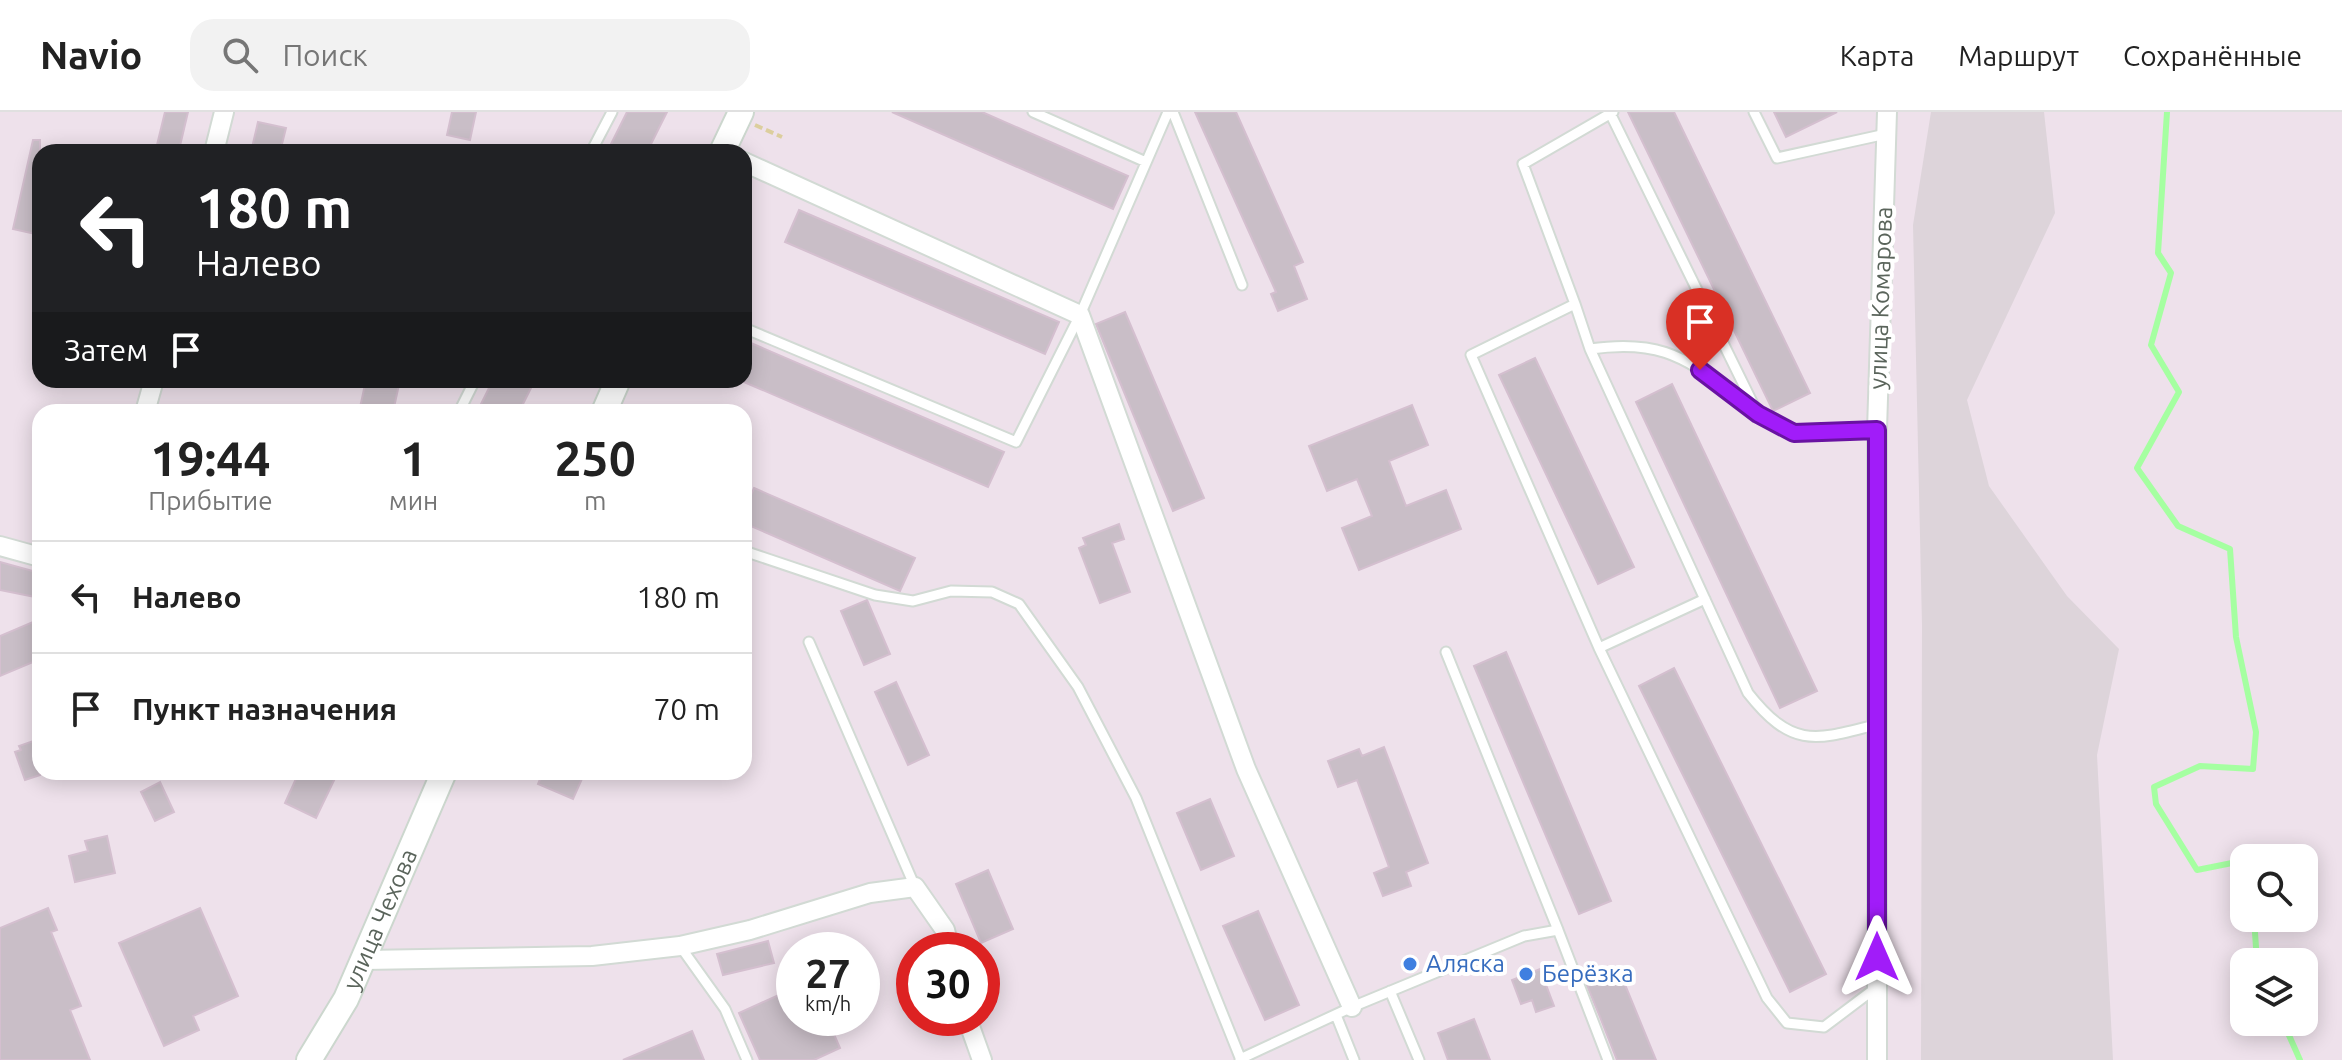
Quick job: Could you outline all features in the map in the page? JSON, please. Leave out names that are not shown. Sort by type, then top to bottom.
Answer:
[{"type":"main road","points":[[726,144],[741,112]]},
{"type":"main road","name":"улица Чехова","points":[[309,1060],[326,1036],[365,960],[441,780]]},
{"type":"street","points":[[216,144],[224,112]]},
{"type":"street","name":"улица Комарова","points":[[1877,1060],[1877,430],[1887,112]]},
{"type":"street","points":[[752,166],[1080,315],[1246,769],[1344,1011]]},
{"type":"street","points":[[0,546],[32,555]]},
{"type":"street","points":[[365,960],[592,956],[680,946],[750,930],[870,893],[915,887],[946,932]]},
{"type":"street","points":[[973,1036],[982,1060]]},
{"type":"lane","points":[[595,144],[612,112]]},
{"type":"lane","points":[[1033,112],[1146,162]]},
{"type":"lane","points":[[752,331],[1016,442],[1080,315],[1171,112]]},
{"type":"lane","points":[[1171,112],[1242,285]]},
{"type":"lane","points":[[1754,112],[1777,158],[1886,134]]},
{"type":"lane","points":[[1758,414],[1612,113],[1523,164],[1590,349],[1748,693],[1763,712],[1793,733],[1819,740],[1879,724]]},
{"type":"lane","points":[[1575,304],[1471,355],[1599,648],[1767,998],[1787,1023],[1824,1027],[1877,987]]},
{"type":"lane","points":[[1590,349],[1643,344],[1672,355],[1700,370],[1758,414],[1794,433],[1877,430]]},
{"type":"lane","points":[[752,554],[875,595],[913,601],[951,591],[992,592],[1019,604],[1078,687],[1136,798],[1240,1059],[1390,991],[1524,936],[1558,930]]},
{"type":"lane","points":[[1599,648],[1705,599]]},
{"type":"lane","points":[[809,642],[915,887]]},
{"type":"lane","points":[[1446,652],[1608,1060]]},
{"type":"lane","points":[[680,946],[725,1009],[747,1060]]},
{"type":"lane","points":[[1390,991],[1419,1060]]},
{"type":"lane","points":[[1344,1011],[1354,1060]]},
{"type":"shaded area","points":[[1931,112],[2044,112],[2055,213],[1967,400],[1989,486],[2067,596],[2119,649],[2097,755],[2113,1060],[1921,1060],[1922,625],[1913,225]]},
{"type":"building","points":[[165,112],[188,112],[180,144],[157,144]]},
{"type":"building","points":[[452,112],[476,112],[470,140],[447,135]]},
{"type":"building","points":[[627,112],[667,112],[651,144],[611,144]]},
{"type":"building","points":[[892,112],[982,112],[1128,176],[1113,209]]},
{"type":"building","points":[[1195,112],[1236,112],[1303,262],[1294,266],[1307,299],[1278,311],[1271,294],[1276,292]]},
{"type":"building","points":[[1628,112],[1674,112],[1810,393],[1773,411]]},
{"type":"building","points":[[1774,112],[1837,112],[1786,137]]},
{"type":"building","points":[[258,122],[286,128],[282,144],[253,144]]},
{"type":"building","points":[[32,144],[32,233],[13,229]]},
{"type":"building","points":[[799,210],[1059,322],[1045,354],[785,242]]},
{"type":"building","points":[[1125,312],[1204,498],[1173,511],[1096,324]]},
{"type":"building","points":[[752,343],[1004,452],[988,487],[752,385]]},
{"type":"building","points":[[1535,358],[1634,567],[1598,584],[1499,375]]},
{"type":"building","points":[[1672,384],[1817,691],[1780,708],[1636,402]]},
{"type":"building","points":[[364,388],[398,388],[395,404],[361,404]]},
{"type":"building","points":[[489,388],[531,388],[523,404],[481,404]]},
{"type":"building","points":[[1412,405],[1428,445],[1389,461],[1406,506],[1446,490],[1461,529],[1359,570],[1342,528],[1372,516],[1357,479],[1327,491],[1309,446]]},
{"type":"building","points":[[754,488],[915,558],[900,591],[752,526]]},
{"type":"building","points":[[1119,524],[1124,539],[1112,543],[1130,592],[1100,603],[1079,548],[1086,545],[1083,538]]},
{"type":"building","points":[[0,562],[32,571],[32,596],[0,590]]},
{"type":"building","points":[[867,600],[890,654],[864,665],[841,611]]},
{"type":"building","points":[[32,622],[32,662],[0,676],[0,636]]},
{"type":"building","points":[[1506,652],[1611,901],[1579,914],[1474,666]]},
{"type":"building","points":[[1674,668],[1826,974],[1790,992],[1639,686]]},
{"type":"building","points":[[896,682],[929,755],[908,765],[875,692]]},
{"type":"building","points":[[32,741],[32,778],[25,780],[15,752],[21,750],[19,746]]},
{"type":"building","points":[[1384,747],[1428,863],[1406,872],[1411,886],[1383,896],[1374,873],[1389,867],[1357,780],[1338,787],[1328,761],[1359,749],[1362,756]]},
{"type":"building","points":[[295,780],[334,780],[316,818],[285,803]]},
{"type":"building","points":[[540,780],[581,780],[573,799],[538,784]]},
{"type":"building","points":[[160,782],[174,812],[155,821],[141,792]]},
{"type":"building","points":[[1210,799],[1234,856],[1201,870],[1177,813]]},
{"type":"building","points":[[107,836],[115,873],[75,882],[69,856],[88,851],[85,841]]},
{"type":"building","points":[[988,870],[1013,929],[1000,935],[1000,932],[976,932],[956,884]]},
{"type":"building","points":[[48,908],[57,930],[51,932],[81,1006],[70,1010],[90,1060],[0,1060],[0,928]]},
{"type":"building","points":[[200,908],[238,996],[193,1016],[199,1030],[164,1046],[119,943]]},
{"type":"building","points":[[1258,911],[1299,1005],[1265,1020],[1223,926]]},
{"type":"building","points":[[768,941],[774,963],[723,975],[717,954]]},
{"type":"building","points":[[1540,969],[1554,1006],[1536,1012],[1532,1000],[1521,1004],[1512,980]]},
{"type":"building","points":[[1619,970],[1656,1060],[1617,1060],[1586,983]]},
{"type":"building","points":[[776,996],[776,1036],[835,1036],[840,1048],[814,1060],[760,1060],[739,1013]]},
{"type":"building","points":[[1474,1019],[1490,1060],[1448,1060],[1438,1033]]},
{"type":"building","points":[[692,1031],[704,1060],[623,1060]]},
{"type":"waterway","points":[[2167,112],[2158,253],[2171,273],[2151,345],[2179,392],[2137,468],[2178,526],[2230,549],[2236,637],[2256,732],[2253,769],[2200,766],[2154,787],[2156,804],[2197,870],[2230,863]]},
{"type":"waterway","points":[[2255,932],[2256,948]]},
{"type":"waterway","points":[[2289,1036],[2300,1060]]},
{"type":"place","name":"Аляска","points":[[1410,964]]},
{"type":"place","name":"Берёзка","points":[[1526,974]]},
{"type":"route","points":[[1700,370],[1758,414],[1794,433],[1877,430],[1877,957]]}]
